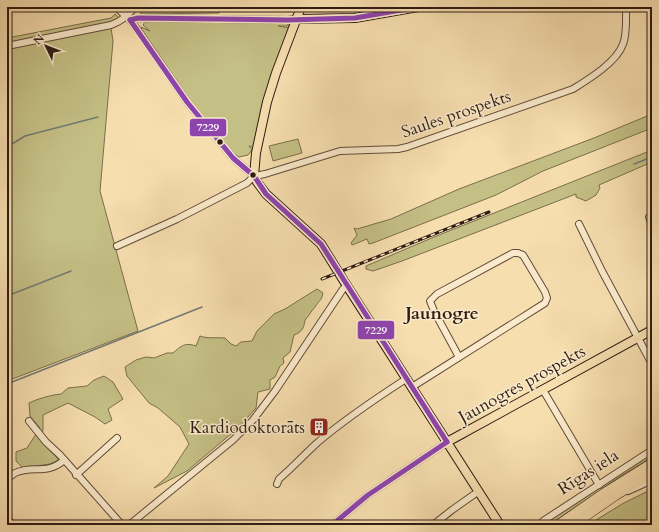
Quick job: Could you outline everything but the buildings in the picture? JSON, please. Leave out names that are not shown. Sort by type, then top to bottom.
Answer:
[{"type":"highway","name":"Rīgas iela","points":[[558,525],[652,463]]},
{"type":"highway","name":"Rīgas iela","points":[[573,525],[606,493],[652,473]]},
{"type":"main road","points":[[301,7],[276,73],[267,104],[256,153],[254,176],[266,194],[321,244],[500,525]]},
{"type":"main road","points":[[296,19],[355,18],[418,7]]},
{"type":"main road","name":"Jaunogres prospekts","points":[[447,442],[652,330]]},
{"type":"street","points":[[116,7],[129,18],[187,102],[233,158],[254,176]]},
{"type":"street","points":[[129,18],[135,7]]},
{"type":"street","name":"Saules prospekts","points":[[117,246],[177,219],[247,183],[254,176],[266,174],[340,151],[398,149],[407,147],[573,89],[592,77],[620,52],[624,43],[626,7]]},
{"type":"street","points":[[7,46],[111,25],[129,18],[296,19]]},
{"type":"street","points":[[651,216],[652,226]]},
{"type":"street","points":[[579,224],[602,271],[652,364]]},
{"type":"street","points":[[412,387],[545,303],[547,298],[545,292],[523,254],[513,253],[437,294],[430,301],[459,357]]},
{"type":"street","points":[[129,525],[233,440],[253,420],[269,401],[343,289],[347,286]]},
{"type":"street","points":[[277,484],[279,479],[324,437],[363,407],[406,379]]},
{"type":"street","points":[[543,390],[606,493],[635,489],[652,480]]},
{"type":"street","points":[[29,421],[46,442],[122,525]]},
{"type":"street","points":[[76,475],[117,438]]},
{"type":"street","name":"Jaunogres prospekts","points":[[332,525],[368,495],[447,442]]},
{"type":"street","name":"Rīgas iela","points":[[542,521],[606,493],[652,450]]},
{"type":"street","points":[[7,478],[20,472],[45,470],[56,467],[64,461]]},
{"type":"street","points":[[433,525],[479,491]]},
{"type":"street","points":[[7,518],[12,525]]},
{"type":"shaded area","points":[[146,7],[219,7],[219,13],[140,14]]},
{"type":"shaded area","points":[[115,14],[122,21],[111,28],[113,41],[100,191],[138,331],[7,381],[7,38],[111,18]]},
{"type":"shaded area","points":[[146,22],[287,23],[289,26],[278,26],[290,28],[253,148],[249,146],[252,150],[248,155],[239,157],[234,154],[190,104],[142,32],[141,27],[150,31],[143,25]]},
{"type":"shaded area","points":[[652,114],[652,128],[543,171],[496,195],[373,243],[369,244],[367,239],[352,245],[351,243],[357,235],[354,228],[357,229],[391,219],[459,189],[594,138]]},
{"type":"shaded area","points":[[298,139],[302,153],[273,161],[269,146]]},
{"type":"shaded area","points":[[652,150],[652,162],[599,185],[600,188],[596,195],[586,201],[576,197],[576,194],[402,261],[373,271],[366,269],[366,266],[434,237]]},
{"type":"shaded area","points":[[317,289],[323,293],[321,298],[305,320],[302,329],[299,333],[294,335],[290,352],[283,358],[284,363],[280,366],[275,377],[270,380],[270,389],[258,392],[256,408],[238,428],[187,471],[154,488],[168,476],[189,444],[180,427],[158,408],[149,403],[127,376],[125,367],[136,360],[146,357],[154,358],[167,353],[173,353],[183,345],[189,344],[196,346],[200,336],[209,338],[225,338],[231,344],[236,346],[241,342],[252,341],[257,331],[274,314],[285,309]]},
{"type":"shaded area","points":[[104,376],[113,382],[123,399],[108,409],[112,420],[105,424],[68,403],[43,415],[43,431],[38,437],[59,460],[50,464],[23,468],[16,461],[16,452],[27,448],[40,428],[30,416],[29,403],[44,397],[61,394],[68,388],[87,386],[94,380]]},
{"type":"shaded area","points":[[652,453],[652,457],[621,476],[549,525],[541,525]]},
{"type":"shaded area","points":[[652,489],[652,525],[588,525],[622,504]]},
{"type":"waterway","points":[[7,147],[25,136],[98,117]]},
{"type":"waterway","points":[[634,164],[652,157]]},
{"type":"waterway","points":[[7,296],[71,271]]},
{"type":"waterway","points":[[7,384],[202,307]]},
{"type":"waterway","points":[[456,442],[467,436]]},
{"type":"railway","points":[[322,279],[489,212]]},
{"type":"transit line","name":"7229","points":[[130,20],[138,18],[288,20],[355,18],[418,7]]},
{"type":"transit line","name":"7229","points":[[130,20],[187,102],[233,158],[254,176],[266,194],[321,244],[447,442]]},
{"type":"transit line","name":"7229","points":[[332,525],[368,495],[447,442]]},
{"type":"place","name":"Kardiodoktorāts","points":[[319,427]]},
{"type":"district","name":"Jaunogre","points":[[442,313]]}]
